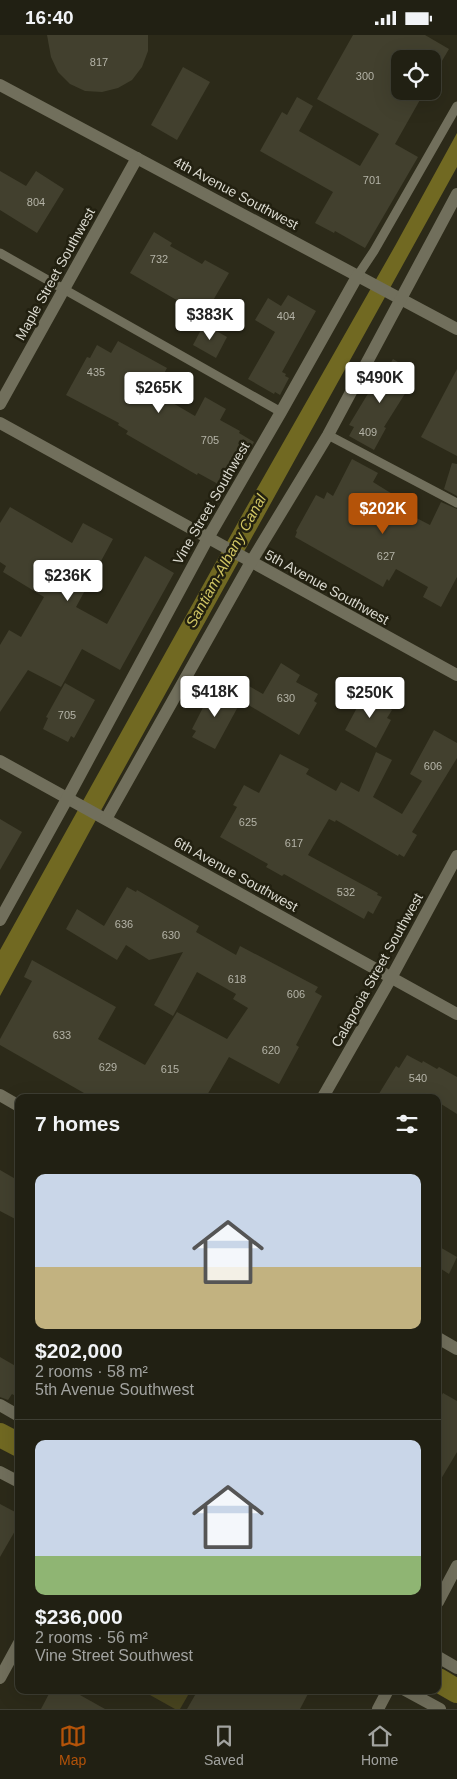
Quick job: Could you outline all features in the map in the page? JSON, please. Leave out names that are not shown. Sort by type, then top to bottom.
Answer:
[{"type":"street","name":"4th Avenue Southwest","points":[[0,85],[363,277],[457,329]]},
{"type":"street","name":"Maple Street Southwest","points":[[0,404],[137,158]]},
{"type":"street","points":[[104,818],[248,560],[328,435],[397,297],[457,194]]},
{"type":"street","name":"Vine Street Southwest","points":[[0,920],[72,802],[208,538],[281,411],[363,277]]},
{"type":"street","name":"5th Avenue Southwest","points":[[0,423],[457,675]]},
{"type":"street","name":"6th Avenue Southwest","points":[[0,761],[457,1014]]},
{"type":"street","name":"Calapooia Street Southwest","points":[[325,1094],[391,978],[457,856]]},
{"type":"street","points":[[0,1095],[15,1104]]},
{"type":"street","points":[[441,1340],[457,1349]]},
{"type":"street","points":[[0,1405],[15,1413]]},
{"type":"street","points":[[0,1472],[15,1480]]},
{"type":"street","points":[[441,1596],[457,1566]]},
{"type":"street","points":[[0,1678],[15,1650]]},
{"type":"street","points":[[441,1659],[457,1668]]},
{"type":"street","points":[[378,1709],[386,1694]]},
{"type":"street","points":[[412,1694],[440,1709]]},
{"type":"lane","name":"Vine Street Southwest","points":[[363,277],[374,251],[457,106]]},
{"type":"lane","points":[[0,253],[281,411]]},
{"type":"lane","points":[[328,435],[457,503]]},
{"type":"shaded area","points":[[148,1694],[189,1694],[180,1709],[175,1709]]},
{"type":"water","points":[[457,133],[457,167],[0,996],[0,950]]},
{"type":"building","points":[[47,35],[148,35],[148,51],[142,67],[132,80],[118,88],[102,92],[85,91],[70,84],[58,72],[51,57]]},
{"type":"building","points":[[353,35],[425,35],[449,49],[441,63],[441,50],[391,50],[391,100],[420,100],[395,144],[418,157],[365,248],[335,231],[334,233],[315,223],[333,192],[260,151],[282,112],[287,115],[297,97],[313,106],[299,131],[360,166],[379,134],[317,99]]},
{"type":"building","points":[[183,67],[210,82],[177,140],[151,125]]},
{"type":"building","points":[[0,171],[26,186],[36,171],[64,189],[37,233],[0,210]]},
{"type":"building","points":[[154,232],[172,243],[170,246],[202,264],[205,260],[229,273],[201,321],[177,307],[180,302],[130,273]]},
{"type":"building","points":[[288,295],[316,311],[282,372],[289,378],[280,395],[275,392],[274,394],[248,379],[275,332],[255,320],[268,298],[281,306]]},
{"type":"building","points":[[204,324],[227,337],[216,358],[193,345]]},
{"type":"building","points":[[118,341],[167,368],[154,392],[195,416],[205,397],[226,409],[220,420],[240,431],[239,433],[254,442],[227,489],[198,473],[197,475],[126,434],[128,431],[118,425],[119,423],[66,395],[87,357],[90,358],[97,345],[111,353]]},
{"type":"building","points":[[393,359],[411,370],[406,377],[413,381],[384,427],[386,428],[374,450],[349,436],[354,427],[349,425],[375,382],[372,380],[383,363],[389,366]]},
{"type":"building","points":[[457,369],[457,456],[421,437]]},
{"type":"building","points":[[352,459],[378,473],[373,482],[402,500],[397,508],[430,525],[441,502],[457,509],[457,577],[441,607],[423,597],[428,587],[396,569],[383,587],[295,537],[296,531],[316,495],[324,499],[327,492],[333,496]]},
{"type":"building","points":[[452,463],[457,464],[457,496],[444,489]]},
{"type":"building","points":[[10,507],[72,543],[83,523],[113,539],[76,607],[107,624],[145,556],[174,573],[120,670],[82,649],[61,687],[28,670],[0,712],[0,645],[9,630],[21,637],[44,597],[3,572],[6,566],[0,562],[0,523]]},
{"type":"building","points":[[281,663],[300,675],[296,682],[318,694],[314,701],[317,703],[299,735],[223,690],[231,676],[263,694]]},
{"type":"building","points":[[65,683],[95,700],[74,738],[71,736],[68,742],[43,729],[48,718],[46,717]]},
{"type":"building","points":[[213,688],[240,703],[215,749],[192,737],[196,731],[192,729]]},
{"type":"building","points":[[367,689],[388,701],[386,706],[392,710],[387,718],[391,720],[376,748],[345,730]]},
{"type":"building","points":[[434,730],[457,743],[457,758],[412,832],[417,835],[404,857],[399,854],[398,856],[336,820],[335,822],[329,819],[308,855],[378,893],[377,895],[382,897],[373,914],[368,911],[364,919],[284,874],[282,876],[266,867],[268,864],[220,837],[237,807],[233,805],[244,785],[259,793],[280,754],[309,769],[306,774],[336,791],[341,782],[359,792],[376,752],[392,760],[373,797],[402,814],[422,781],[410,774]]},
{"type":"building","points":[[0,819],[22,832],[0,870]]},
{"type":"building","points":[[127,887],[136,892],[137,890],[199,926],[196,932],[236,955],[240,946],[318,987],[315,992],[322,996],[296,1045],[299,1047],[279,1084],[229,1057],[208,1094],[86,1094],[0,1045],[0,1039],[32,981],[24,977],[32,960],[116,1007],[98,1039],[145,1065],[177,1012],[227,1039],[248,1008],[233,999],[236,994],[197,972],[173,1016],[154,1005],[183,952],[149,960],[126,945],[117,960],[66,929],[77,909],[104,926]]},
{"type":"building","points":[[407,1055],[437,1069],[439,1067],[457,1077],[457,1114],[441,1104],[441,1094],[379,1094],[396,1066],[399,1068]]},
{"type":"building","points":[[0,1170],[15,1179],[15,1219],[0,1211]]},
{"type":"building","points":[[441,1248],[457,1257],[449,1274],[441,1269]]},
{"type":"building","points":[[0,1357],[15,1366],[15,1396],[12,1394],[8,1400],[0,1397]]},
{"type":"building","points":[[443,1393],[457,1401],[457,1452],[441,1479],[441,1397]]},
{"type":"building","points":[[0,1504],[15,1512],[15,1531],[0,1557]]},
{"type":"building","points":[[49,1694],[78,1694],[105,1709],[41,1709]]},
{"type":"building","points":[[196,1694],[308,1694],[300,1709],[187,1709]]},
{"type":"waterway","name":"Santiam-Albany Canal","points":[[0,1435],[15,1443]]},
{"type":"waterway","name":"Santiam-Albany Canal","points":[[441,1682],[457,1691]]}]
